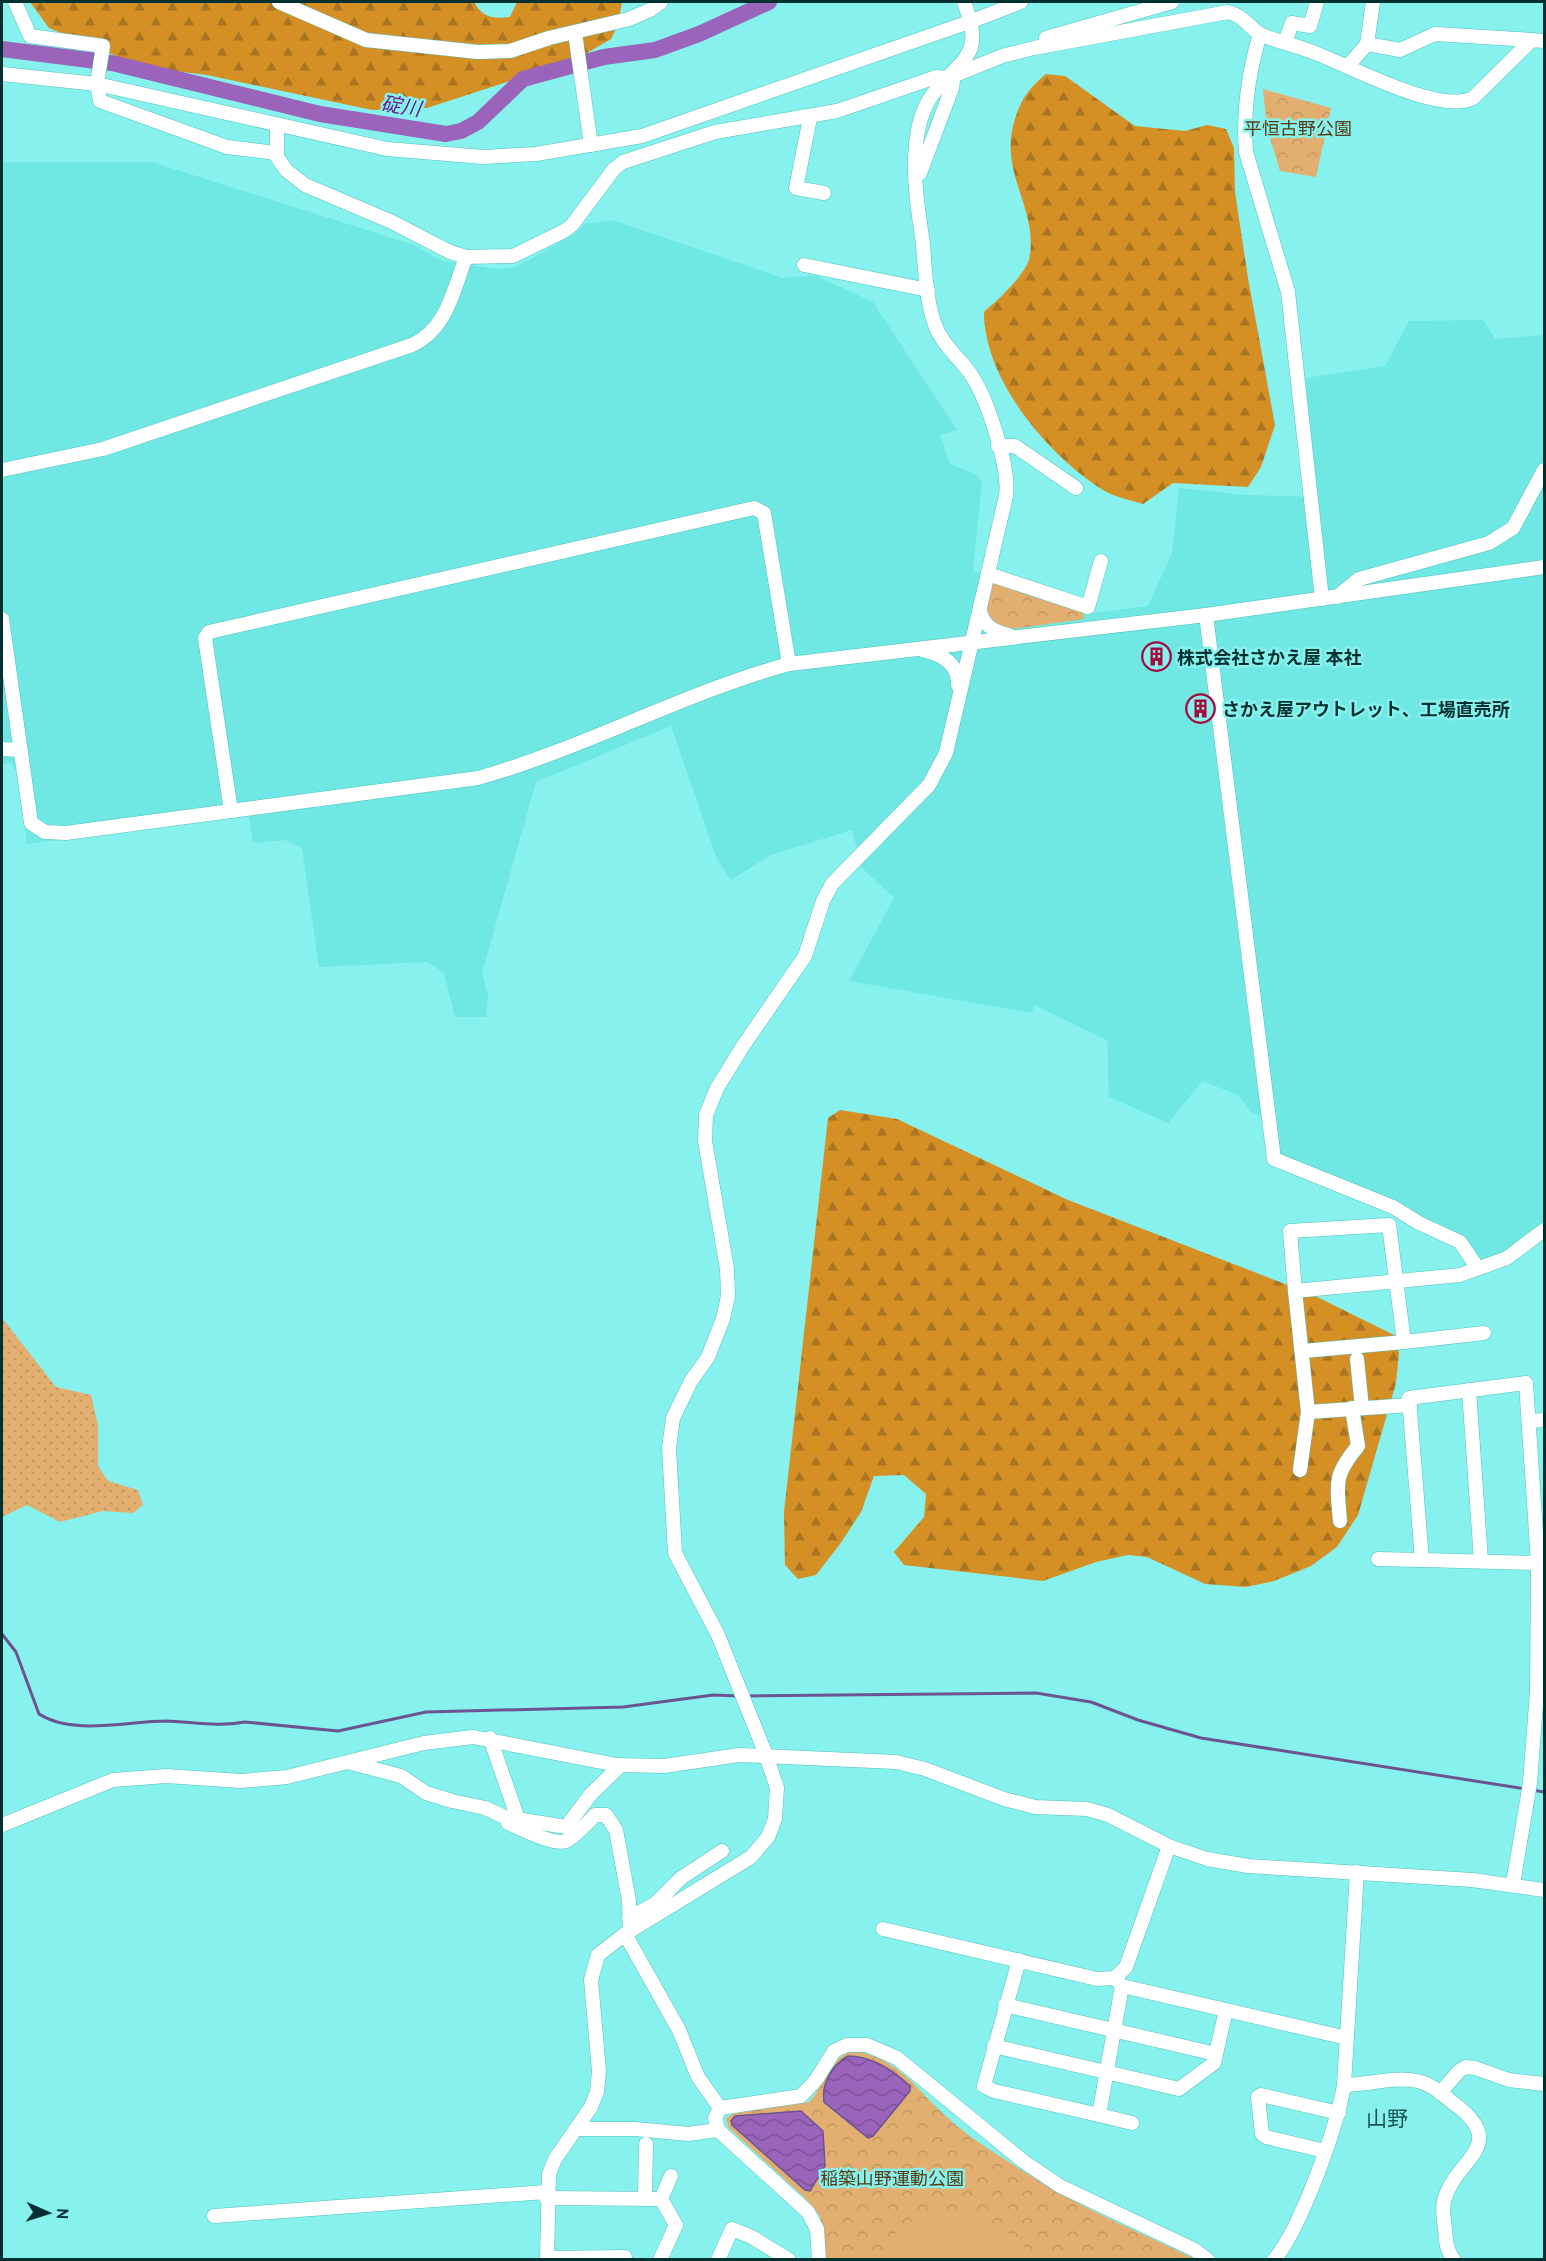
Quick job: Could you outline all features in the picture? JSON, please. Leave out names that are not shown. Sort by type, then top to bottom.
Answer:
[{"type":"street","points":[[15,2],[30,36],[103,46],[98,77],[100,101],[226,147],[276,153]]},
{"type":"street","points":[[279,2],[366,40],[428,49],[495,53],[629,19],[650,10],[661,2]]},
{"type":"street","points":[[628,1928],[744,1861],[763,1845],[775,1819],[778,1800],[766,1755],[718,1635],[675,1552],[669,1448],[673,1418],[691,1381],[708,1356],[723,1319],[728,1296],[727,1269],[705,1141],[706,1114],[717,1088],[743,1046],[805,956],[823,901],[832,884],[934,777],[946,753],[1008,482],[981,392],[935,326],[928,290],[916,186],[917,137],[922,116],[932,95],[973,46],[975,36],[972,21],[964,2]]},
{"type":"street","points":[[2,74],[98,77],[277,126],[387,150],[447,155],[536,154],[652,132],[1021,2]]},
{"type":"street","points":[[948,78],[997,49],[1057,35],[1172,2]]},
{"type":"street","points":[[1285,42],[1292,23],[1310,26],[1317,2]]},
{"type":"street","points":[[1347,67],[1367,44],[1372,2]]},
{"type":"street","points":[[277,126],[276,153],[286,170],[315,191],[392,222],[426,241],[466,256],[513,256],[572,225],[614,170],[623,162],[715,132],[810,118],[837,111],[936,77],[948,78],[1012,53],[1219,14],[1240,15],[1260,34],[1411,92],[1441,100],[1462,102],[1473,98],[1538,41]]},
{"type":"street","points":[[575,33],[591,145]]},
{"type":"street","points":[[1260,34],[1253,57],[1244,132],[1246,152],[1288,292],[1330,598]]},
{"type":"street","points":[[1367,44],[1400,50],[1435,34],[1538,41]]},
{"type":"street","points":[[810,118],[796,188],[824,193]]},
{"type":"street","points":[[2,470],[103,449],[420,342],[428,338],[438,327],[466,256]]},
{"type":"street","points":[[804,265],[928,290]]},
{"type":"street","points":[[998,446],[1015,446],[1076,488]]},
{"type":"street","points":[[1330,598],[1359,579],[1489,543],[1513,528],[1545,470]]},
{"type":"street","points":[[231,811],[205,638],[209,632],[754,508],[764,513],[789,664]]},
{"type":"street","points":[[988,574],[1088,607],[1101,561]]},
{"type":"street","points":[[2,619],[31,823],[45,831],[66,833],[478,778],[521,766],[738,678],[789,664],[1206,615],[1545,567]]},
{"type":"street","points":[[980,605],[980,614],[988,626],[1014,636]]},
{"type":"street","points":[[1206,615],[1274,1159],[1393,1207],[1419,1223],[1460,1242],[1477,1267]]},
{"type":"street","points":[[914,648],[935,653],[954,666],[958,679],[958,699]]},
{"type":"street","points":[[2,749],[19,750]]},
{"type":"street","points":[[1300,1470],[1308,1412],[1303,1351],[1294,1291],[1290,1231],[1389,1225],[1404,1342]]},
{"type":"street","points":[[1294,1291],[1460,1275],[1507,1258],[1545,1230]]},
{"type":"street","points":[[1303,1351],[1484,1334]]},
{"type":"street","points":[[1340,1521],[1337,1482],[1342,1465],[1358,1446],[1358,1359]]},
{"type":"street","points":[[1422,1560],[1409,1398],[1526,1383],[1539,1498],[1541,1694],[1530,1783],[1513,1884]]},
{"type":"street","points":[[1469,1390],[1481,1561]]},
{"type":"street","points":[[1308,1412],[1410,1405]]},
{"type":"street","points":[[1529,1421],[1545,1420]]},
{"type":"street","points":[[1378,1559],[1538,1563]]},
{"type":"street","points":[[2,1825],[113,1780],[166,1776],[262,1780],[287,1778],[446,1738],[490,1738],[621,1766],[664,1766],[739,1755],[896,1762],[925,1769],[1004,1799],[1035,1807],[1087,1809],[1108,1815],[1169,1846],[1208,1858],[1248,1866],[1513,1884],[1545,1890]]},
{"type":"street","points":[[490,1738],[518,1819]]},
{"type":"street","points":[[349,1763],[401,1776],[426,1793],[518,1819],[566,1827],[591,1794],[621,1766]]},
{"type":"street","points":[[494,1812],[508,1823],[552,1841],[561,1842],[568,1840],[595,1815],[606,1815],[616,1830],[628,1928],[679,2030],[698,2077],[720,2108]]},
{"type":"street","points":[[1099,2115],[1114,2031],[1118,1982],[1126,1967],[1169,1846]]},
{"type":"street","points":[[625,2257],[547,2259],[546,2195],[549,2174],[555,2159],[578,2129],[597,2092],[599,2072],[592,1997],[593,1968],[604,1948],[681,1878],[722,1851]]},
{"type":"street","points":[[1279,2257],[1299,2217],[1339,2113],[1344,2085],[1357,1872]]},
{"type":"street","points":[[883,1929],[1118,1982],[1347,2038]]},
{"type":"street","points":[[1019,1960],[984,2086],[994,2091],[1132,2123]]},
{"type":"street","points":[[1005,2005],[1216,2054]]},
{"type":"street","points":[[994,2046],[1179,2089],[1214,2063],[1226,2010]]},
{"type":"street","points":[[720,2108],[801,2096],[816,2080],[834,2050],[847,2045],[867,2045],[897,2058],[1023,2161],[1060,2186],[1195,2250],[1208,2259]]},
{"type":"street","points":[[1440,2093],[1459,2071],[1466,2067],[1509,2080],[1545,2084]]},
{"type":"street","points":[[1344,2085],[1366,2085],[1404,2079],[1428,2084],[1470,2115],[1479,2132],[1478,2148],[1444,2201],[1448,2252],[1454,2259]]},
{"type":"street","points":[[1325,2151],[1262,2134],[1258,2097],[1261,2095],[1339,2113]]},
{"type":"street","points":[[720,2108],[716,2118],[718,2130],[808,2212],[817,2229],[819,2259]]},
{"type":"street","points":[[578,2129],[635,2129],[688,2134],[718,2130]]},
{"type":"street","points":[[645,2199],[646,2144]]},
{"type":"street","points":[[661,2199],[671,2176]]},
{"type":"street","points":[[214,2216],[546,2195],[661,2199]]},
{"type":"street","points":[[660,2259],[676,2225],[661,2199]]},
{"type":"street","points":[[718,2259],[732,2229],[752,2237],[789,2259]]},
{"type":"shaded area","points":[[2,162],[152,162],[414,245],[442,261],[496,269],[516,267],[575,234],[584,224],[612,220],[783,278],[814,275],[873,302],[957,430],[940,435],[950,464],[975,474],[982,482],[973,571],[1094,613],[1148,606],[1172,553],[1179,488],[1245,495],[1318,497],[1305,378],[1385,366],[1409,321],[1483,320],[1495,339],[1544,335],[1544,1224],[1504,1254],[1478,1262],[1465,1242],[1279,1158],[1274,1121],[1252,1113],[1238,1095],[1202,1081],[1168,1123],[1109,1097],[1107,1040],[1034,1005],[1032,1013],[849,981],[894,898],[862,868],[852,830],[771,855],[731,880],[717,859],[671,726],[536,782],[482,973],[488,995],[486,1017],[455,1017],[444,973],[427,962],[319,967],[302,849],[286,840],[253,843],[249,816],[27,844],[16,771],[10,763],[2,764]]},
{"type":"green space","points":[[30,2],[474,2],[485,14],[498,18],[510,17],[517,2],[622,2],[618,25],[611,39],[575,60],[427,108],[372,110],[207,75],[143,67],[49,28]]},
{"type":"green space","points":[[1046,74],[1065,76],[1135,126],[1185,131],[1207,125],[1226,129],[1234,148],[1235,192],[1275,425],[1261,467],[1248,487],[1173,483],[1143,504],[1112,495],[1082,475],[1061,457],[1041,436],[1007,389],[995,364],[987,338],[984,312],[1018,278],[1030,255],[1031,238],[1014,172],[1011,138],[1023,99]]},
{"type":"green space","name":"平恒古野公園","points":[[1263,89],[1331,108],[1316,177],[1280,171],[1267,128]]},
{"type":"green space","points":[[993,580],[1083,609],[1084,619],[1013,629],[1002,627],[989,619],[987,613]]},
{"type":"green space","points":[[840,1110],[897,1119],[1068,1200],[1311,1294],[1394,1335],[1399,1353],[1396,1383],[1358,1515],[1337,1547],[1311,1566],[1274,1581],[1246,1587],[1205,1584],[1147,1557],[1128,1555],[1096,1562],[1043,1581],[904,1565],[894,1552],[924,1517],[926,1494],[904,1475],[874,1476],[861,1512],[840,1544],[816,1575],[798,1579],[785,1565],[784,1512],[828,1118]]},
{"type":"green space","points":[[2,1318],[56,1387],[91,1395],[98,1425],[98,1466],[108,1481],[138,1490],[143,1505],[133,1513],[103,1511],[60,1522],[27,1505],[2,1517]]},
{"type":"green space","name":"稲築山野運動公園","points":[[855,2051],[885,2061],[897,2069],[958,2127],[1055,2191],[1094,2212],[1195,2259],[826,2259],[820,2216],[806,2199],[728,2127],[726,2118],[736,2112],[809,2102],[834,2064],[847,2053]]},
{"type":"green space","points":[[950,2209],[1001,2227],[1038,2259],[877,2259],[890,2239],[907,2224],[927,2214]]},
{"type":"water","points":[[848,2056],[874,2061],[910,2086],[910,2091],[873,2136],[868,2138],[824,2102],[824,2088],[829,2076],[837,2064]]},
{"type":"water","points":[[801,2111],[823,2131],[825,2166],[810,2191],[805,2190],[732,2125],[731,2121],[735,2116]]},
{"type":"waterway","name":"碇川","points":[[2,49],[112,63],[320,114],[446,134],[461,131],[478,122],[523,79],[604,57],[655,50],[699,34],[769,2]]},
{"type":"waterway","points":[[2,1634],[16,1652],[39,1714],[53,1721],[84,1726],[166,1721],[216,1724],[245,1722],[338,1731],[426,1712],[623,1707],[713,1695],[739,1696]]},
{"type":"waterway","points":[[748,1696],[1036,1693],[1091,1702],[1138,1720],[1201,1738],[1526,1789]]},
{"type":"waterway","points":[[1532,1790],[1544,1792]]},
{"type":"place","name":"株式会社さかえ屋 本社","points":[[1156,657]]},
{"type":"place","name":"さかえ屋アウトレット、工場直売所","points":[[1201,709]]},
{"type":"district","name":"山野","points":[[1387,2118]]}]
